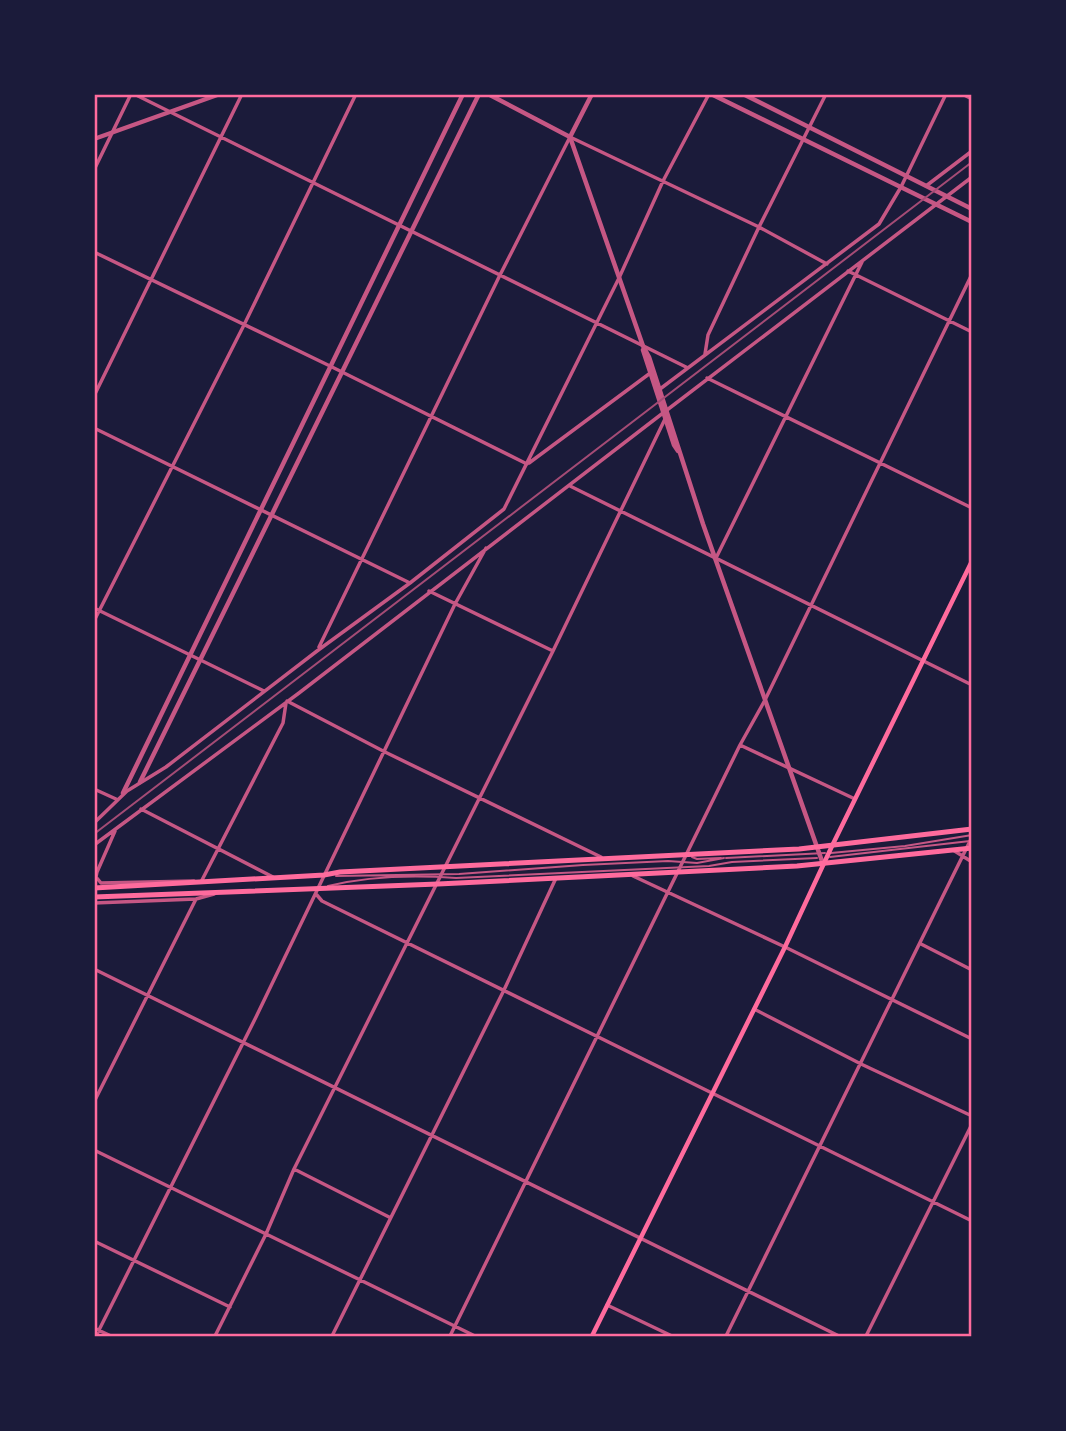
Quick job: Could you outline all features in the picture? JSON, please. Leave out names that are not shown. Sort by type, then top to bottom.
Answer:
[{"type":"main road","points":[[592,1336],[785,947],[971,561]]},
{"type":"main road","points":[[94,888],[340,872],[443,872],[687,855],[818,853],[832,846],[971,829]]},
{"type":"main road","points":[[94,897],[317,891],[630,875],[682,867],[823,864],[953,850],[970,842]]},
{"type":"street","points":[[94,170],[132,94],[688,368]]},
{"type":"street","points":[[94,139],[220,94]]},
{"type":"street","points":[[94,396],[242,94]]},
{"type":"street","points":[[94,621],[97,609],[244,326],[356,94]]},
{"type":"street","points":[[124,793],[189,654],[463,94]]},
{"type":"street","points":[[140,782],[479,94]]},
{"type":"street","points":[[488,94],[570,137],[759,227],[827,264]]},
{"type":"street","points":[[317,651],[499,276],[592,94]]},
{"type":"street","points":[[94,822],[106,813],[116,799],[166,767],[500,513],[513,493],[619,278],[663,181],[710,94],[971,222]]},
{"type":"street","points":[[743,94],[971,209]]},
{"type":"street","points":[[704,356],[708,335],[826,94]]},
{"type":"street","points":[[660,390],[884,219],[946,94]]},
{"type":"street","points":[[962,94],[971,99]]},
{"type":"street","points":[[570,137],[660,390],[674,445],[679,452]]},
{"type":"street","points":[[926,186],[971,151]]},
{"type":"street","points":[[94,845],[665,414],[707,378],[971,177]]},
{"type":"street","points":[[94,252],[527,464]]},
{"type":"street","points":[[716,558],[863,260]]},
{"type":"street","points":[[848,271],[971,332]]},
{"type":"street","points":[[450,1336],[740,745],[765,700],[971,274]]},
{"type":"street","points":[[643,346],[649,374],[678,443],[823,864]]},
{"type":"street","points":[[527,464],[649,374]]},
{"type":"street","points":[[707,378],[971,508]]},
{"type":"street","points":[[215,1336],[295,1169],[622,511],[665,414]]},
{"type":"street","points":[[94,428],[410,583]]},
{"type":"street","points":[[570,486],[971,685]]},
{"type":"street","points":[[96,1336],[243,1042],[455,604],[486,548]]},
{"type":"street","points":[[429,591],[553,651]]},
{"type":"street","points":[[97,609],[264,691]]},
{"type":"street","points":[[287,701],[605,859]]},
{"type":"street","points":[[116,830],[97,872],[96,877],[101,883],[185,879],[201,882],[283,723],[287,701]]},
{"type":"street","points":[[740,745],[855,799]]},
{"type":"street","points":[[94,789],[116,799]]},
{"type":"street","points":[[141,809],[275,878]]},
{"type":"street","points":[[726,1336],[970,842]]},
{"type":"street","points":[[953,850],[971,862]]},
{"type":"street","points":[[630,875],[785,947],[971,1040]]},
{"type":"street","points":[[332,1336],[504,990],[556,878]]},
{"type":"street","points":[[317,891],[322,901],[971,1221]]},
{"type":"street","points":[[94,903],[195,899],[223,892]]},
{"type":"street","points":[[94,1102],[195,899]]},
{"type":"street","points":[[921,944],[971,970]]},
{"type":"street","points":[[94,969],[839,1336]]},
{"type":"street","points":[[754,1009],[971,1116]]},
{"type":"street","points":[[866,1336],[971,1124]]},
{"type":"street","points":[[94,1150],[475,1336]]},
{"type":"street","points":[[295,1169],[390,1218]]},
{"type":"street","points":[[94,1241],[230,1307]]},
{"type":"street","points":[[607,1306],[672,1336]]},
{"type":"street","points":[[97,1330],[111,1336]]},
{"type":"lane","points":[[687,855],[697,859],[818,853],[828,855],[970,842]]},
{"type":"lane","points":[[828,855],[970,842]]},
{"type":"lane","points":[[443,872],[456,878],[682,867],[818,853]]},
{"type":"lane","points":[[317,891],[367,879],[443,872],[682,867],[724,858]]},
{"type":"railway","points":[[94,834],[972,162]]}]
